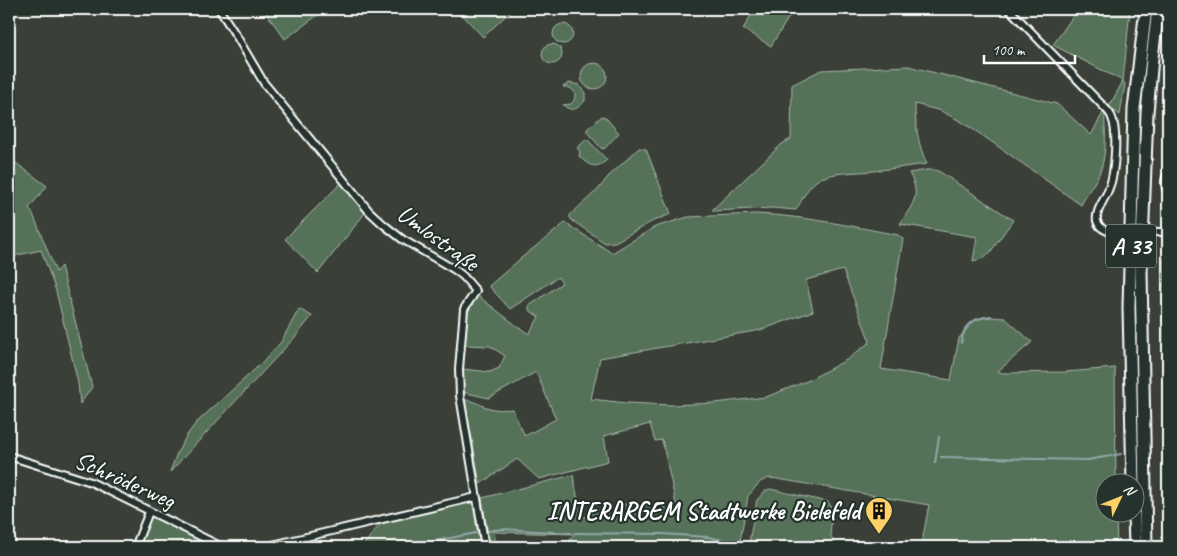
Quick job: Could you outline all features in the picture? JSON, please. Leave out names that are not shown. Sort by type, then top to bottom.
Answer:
[{"type":"highway","name":"A 33","points":[[1133,474],[1129,308],[1134,109],[1146,9]]},
{"type":"highway","name":"A 33","points":[[1146,547],[1141,271],[1147,113],[1158,9]]},
{"type":"highway","points":[[1134,524],[1135,547]]},
{"type":"street","name":"Umlostraße","points":[[219,9],[264,83],[369,212],[402,239],[456,270],[476,292],[464,308],[459,369],[460,396],[485,547]]},
{"type":"street","points":[[1009,9],[1112,117],[1114,170],[1112,180],[1098,212],[1097,220],[1099,224],[1102,228],[1112,232],[1168,231]]},
{"type":"street","points":[[1168,174],[1164,182],[1168,194]]},
{"type":"street","name":"Schröderweg","points":[[9,456],[91,482],[222,547]]},
{"type":"street","points":[[264,547],[476,497]]},
{"type":"street","points":[[135,547],[150,512]]},
{"type":"green space","points":[[263,9],[326,9],[285,39]]},
{"type":"green space","points":[[457,9],[513,9],[483,37]]},
{"type":"green space","points":[[755,9],[794,9],[771,46],[743,29]]},
{"type":"green space","points":[[1078,9],[1130,9],[1123,81],[1053,45]]},
{"type":"green space","points":[[563,24],[570,27],[573,34],[570,41],[563,44],[556,41],[553,34],[556,27]]},
{"type":"green space","points":[[552,44],[559,47],[562,54],[559,61],[552,64],[545,61],[542,54],[545,47]]},
{"type":"green space","points":[[594,63],[603,67],[607,76],[603,85],[594,89],[585,85],[581,76],[585,67]]},
{"type":"green space","points":[[908,66],[1057,104],[1091,135],[1104,111],[1105,151],[1103,163],[1097,178],[1081,205],[962,122],[941,111],[915,104],[921,149],[927,164],[836,174],[822,178],[810,187],[796,210],[772,208],[713,211],[782,144],[791,139],[792,85],[821,70]]},
{"type":"green space","points":[[1123,81],[1125,84],[1120,115],[1109,107]]},
{"type":"green space","points":[[569,83],[579,85],[585,93],[585,101],[574,109],[569,109],[563,105],[571,104],[575,98],[574,92],[570,88],[563,87]]},
{"type":"green space","points":[[602,116],[619,133],[604,149],[587,132],[587,129]]},
{"type":"green space","points":[[587,139],[607,160],[599,165],[592,166],[579,156],[580,151],[577,148]]},
{"type":"green space","points":[[639,148],[646,149],[671,214],[653,221],[615,242],[605,243],[573,221],[570,215],[597,191],[608,177]]},
{"type":"green space","points":[[12,160],[47,186],[29,208],[56,272],[61,266],[92,387],[80,404],[78,383],[56,291],[41,250],[9,257],[9,165]]},
{"type":"green space","points":[[927,170],[940,172],[1013,220],[989,254],[973,261],[977,237],[900,224],[912,205],[915,194],[913,181],[909,173]]},
{"type":"green space","points":[[342,182],[365,210],[365,213],[318,273],[285,239]]},
{"type":"green space","points":[[756,214],[827,222],[898,235],[903,239],[881,369],[951,380],[959,338],[976,319],[991,317],[1005,318],[1032,342],[998,371],[1002,373],[1066,372],[1115,368],[1116,474],[1094,474],[1094,524],[1116,524],[1117,547],[921,547],[929,505],[769,478],[760,482],[748,496],[739,547],[572,547],[570,540],[574,534],[494,532],[497,547],[490,547],[482,498],[573,475],[581,515],[585,517],[595,512],[636,501],[641,506],[656,503],[674,513],[677,509],[662,440],[655,441],[650,424],[604,436],[608,461],[539,479],[517,459],[480,484],[465,400],[473,401],[492,409],[512,409],[525,436],[556,419],[536,372],[489,398],[462,392],[462,369],[490,372],[499,368],[505,356],[490,346],[465,345],[466,314],[477,295],[529,334],[539,317],[529,310],[529,306],[562,283],[558,277],[510,309],[489,286],[520,259],[565,223],[612,253],[655,227],[688,217]],"holes":[[[843,270],[870,342],[848,359],[807,381],[766,397],[715,403],[671,405],[591,399],[600,358],[761,330],[813,311],[806,280]]]},
{"type":"green space","points":[[299,309],[312,316],[296,336],[170,472],[177,453],[196,423],[264,361],[281,342]]},
{"type":"green space","points":[[770,489],[828,502],[832,513],[831,535],[838,547],[748,547],[757,500],[765,491]]},
{"type":"green space","points":[[472,500],[480,547],[362,547],[381,523]]},
{"type":"green space","points":[[152,517],[154,517],[214,547],[138,547]]},
{"type":"waterway","points":[[1165,168],[1168,115]]},
{"type":"waterway","points":[[1163,368],[1165,367],[1164,260],[1168,251]]},
{"type":"waterway","points":[[961,343],[964,331],[970,323],[991,316]]},
{"type":"waterway","points":[[1163,402],[1165,401],[1164,368]]},
{"type":"waterway","points":[[1164,431],[1165,401]]},
{"type":"waterway","points":[[1164,459],[1165,430]]},
{"type":"waterway","points":[[935,463],[939,437]]},
{"type":"waterway","points":[[941,457],[1088,460],[1121,454]]},
{"type":"waterway","points":[[1165,459],[1165,484]]},
{"type":"waterway","points":[[1165,485],[1166,513]]},
{"type":"waterway","points":[[1166,538],[1168,537],[1167,513]]},
{"type":"waterway","points":[[488,531],[502,529],[571,533]]},
{"type":"waterway","points":[[419,547],[435,541],[476,533]]},
{"type":"waterway","points":[[575,533],[662,534],[708,537],[732,542]]},
{"type":"waterway","points":[[1168,537],[1168,547]]},
{"type":"place","name":"INTERARGEM Stadtwerke Bielefeld","points":[[879,535]]}]
